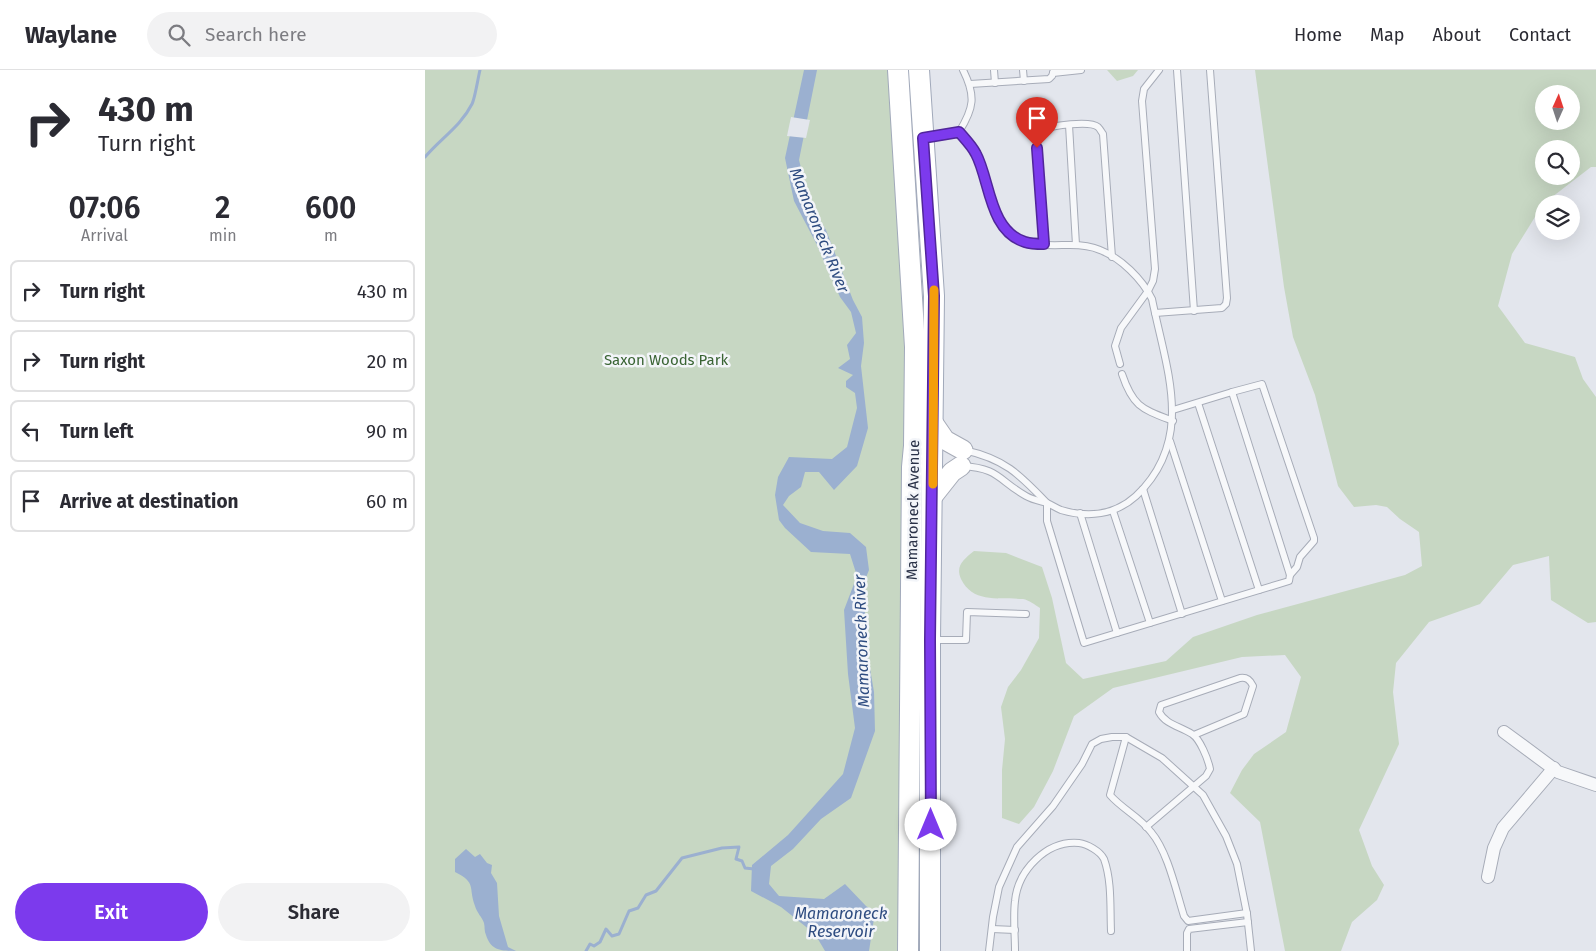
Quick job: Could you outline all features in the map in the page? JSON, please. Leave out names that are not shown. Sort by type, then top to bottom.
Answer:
[{"type":"main road","name":"Mamaroneck Avenue","points":[[897,70],[903,139],[915,347],[937,461],[933,496],[930,640],[930,951]]},
{"type":"main road","name":"Mamaroneck Avenue","points":[[908,951],[909,806],[937,461],[934,424],[934,296],[919,70]]},
{"type":"main road","points":[[933,496],[952,472],[937,461],[945,440],[934,424]]},
{"type":"street","points":[[1504,732],[1554,768],[1596,785]]},
{"type":"street","points":[[1487,877],[1494,848],[1503,828],[1554,768]]},
{"type":"street","points":[[909,806],[931,807]]},
{"type":"lane","points":[[959,132],[971,105],[973,92],[963,70]]},
{"type":"lane","points":[[994,70],[995,83]]},
{"type":"lane","points":[[1023,70],[1024,81]]},
{"type":"lane","points":[[969,84],[1049,79],[1053,72],[1081,70]]},
{"type":"lane","points":[[1120,364],[1115,346],[1121,328],[1148,291],[1153,281],[1155,269],[1141,101],[1144,89],[1159,70]]},
{"type":"lane","points":[[1177,70],[1195,311]]},
{"type":"lane","points":[[1155,314],[1222,308],[1226,304],[1210,70]]},
{"type":"lane","points":[[1044,244],[1037,148],[1038,137],[1042,129],[1088,124],[1097,126],[1103,134],[1112,257]]},
{"type":"lane","points":[[1069,125],[1076,246]]},
{"type":"lane","points":[[903,139],[959,132]]},
{"type":"lane","points":[[937,461],[983,468],[993,472],[1026,496],[1047,503],[1059,510],[1094,514],[1113,511],[1121,508],[1143,489],[1162,463],[1170,440],[1173,421],[1171,391],[1152,299],[1148,291],[1122,263],[1100,250],[1025,242],[1007,231],[989,198],[977,155],[959,132]]},
{"type":"lane","points":[[1122,374],[1127,390],[1135,402],[1147,411],[1173,421]]},
{"type":"lane","points":[[1173,410],[1262,384],[1314,538],[1314,541],[1300,558],[1297,567],[1290,575]]},
{"type":"lane","points":[[937,461],[982,454],[997,460],[1024,478],[1047,503],[1047,522],[1084,644],[1289,581],[1290,575],[1232,392]]},
{"type":"lane","points":[[1198,402],[1259,590]]},
{"type":"lane","points":[[1170,440],[1222,602]]},
{"type":"lane","points":[[1143,489],[1182,614]]},
{"type":"lane","points":[[1113,511],[1150,624]]},
{"type":"lane","points":[[1080,513],[1117,633]]},
{"type":"lane","points":[[930,640],[965,640],[967,612],[1027,614]]},
{"type":"lane","points":[[1147,827],[1206,776],[1210,769],[1208,760],[1193,735],[1163,719],[1159,712],[1161,705],[1240,678],[1246,677],[1251,681],[1253,686],[1244,714],[1193,735]]},
{"type":"lane","points":[[989,951],[999,887],[1017,847],[1053,806],[1077,772],[1092,744],[1101,739],[1112,737],[1126,737],[1162,758],[1203,794],[1226,836],[1237,864],[1247,913],[1251,951]]},
{"type":"lane","points":[[1126,737],[1110,795],[1152,832],[1166,860],[1184,916],[1189,921],[1247,913]]},
{"type":"lane","points":[[1015,951],[1015,902],[1021,881],[1033,862],[1053,846],[1069,842],[1083,843],[1103,857],[1108,877],[1111,931]]},
{"type":"lane","points":[[1187,951],[1187,933],[1189,929],[1248,922]]},
{"type":"lane","points":[[992,929],[1015,930]]},
{"type":"green space","name":"Saxon Woods Park","points":[[425,70],[890,70],[908,308],[899,951],[425,951]]},
{"type":"green space","points":[[1107,70],[1138,70],[1133,76],[1117,81]]},
{"type":"green space","points":[[1255,70],[1596,70],[1596,167],[1591,167],[1580,175],[1580,140],[1535,140],[1535,185],[1568,185],[1555,195],[1535,195],[1535,217],[1512,254],[1498,306],[1525,343],[1575,357],[1583,379],[1596,397],[1596,622],[1588,623],[1551,600],[1549,556],[1513,565],[1480,604],[1429,622],[1396,663],[1393,692],[1399,744],[1359,830],[1372,866],[1384,885],[1377,900],[1352,922],[1341,951],[1285,951],[1260,822],[1230,793],[1242,770],[1254,754],[1286,732],[1301,677],[1285,655],[1242,657],[1113,688],[1074,716],[1053,771],[1034,807],[1019,824],[1002,818],[1002,770],[1005,739],[1001,707],[1008,687],[1021,670],[1039,638],[1040,608],[1030,601],[1023,599],[980,596],[966,587],[959,574],[961,563],[974,551],[1006,553],[1042,567],[1052,598],[1066,663],[1083,679],[1166,661],[1193,637],[1257,615],[1405,575],[1422,566],[1419,532],[1387,507],[1376,505],[1354,507],[1338,486],[1315,395],[1293,337],[1284,287]]},
{"type":"water","name":"Mamaroneck Reservoir","points":[[804,70],[817,70],[799,160],[810,204],[826,230],[853,300],[862,317],[864,343],[861,366],[868,428],[857,466],[834,490],[819,472],[805,472],[801,487],[789,496],[783,505],[800,523],[823,531],[850,533],[866,547],[869,570],[865,580],[865,639],[874,692],[875,731],[851,798],[821,819],[793,849],[771,866],[769,884],[779,896],[824,899],[845,884],[866,906],[875,912],[869,951],[825,951],[815,934],[781,907],[751,891],[752,865],[788,835],[843,774],[855,728],[848,674],[844,610],[857,576],[850,554],[811,552],[779,520],[775,495],[778,477],[789,457],[832,459],[847,447],[857,408],[855,393],[846,387],[846,381],[853,375],[838,368],[850,359],[847,345],[856,333],[851,312],[840,297],[817,245],[794,201],[785,158]]},
{"type":"water","points":[[466,849],[475,857],[480,854],[487,863],[492,865],[491,873],[497,883],[499,916],[508,947],[516,951],[498,949],[488,940],[484,923],[473,900],[471,886],[466,879],[455,872],[455,859]]},
{"type":"pier","points":[[791,117],[810,120],[806,138],[787,136]]},
{"type":"waterway","points":[[425,157],[456,126],[467,112],[473,101],[480,70]]},
{"type":"waterway","points":[[586,951],[590,944],[594,946],[600,942],[606,929],[612,936],[619,934],[629,911],[638,908],[646,895],[656,891],[682,858],[722,848],[739,847],[736,859],[742,861],[745,868],[754,869]]},
{"type":"slow traffic","points":[[933,484],[934,290]]},
{"type":"route","points":[[931,825],[930,640],[934,296],[923,138],[959,132],[977,155],[989,198],[1007,231],[1025,242],[1044,244],[1037,148]]},
{"type":"water label","name":"Mamaroneck River","points":[[820,230]]},
{"type":"water label","name":"Mamaroneck River","points":[[861,641]]}]
